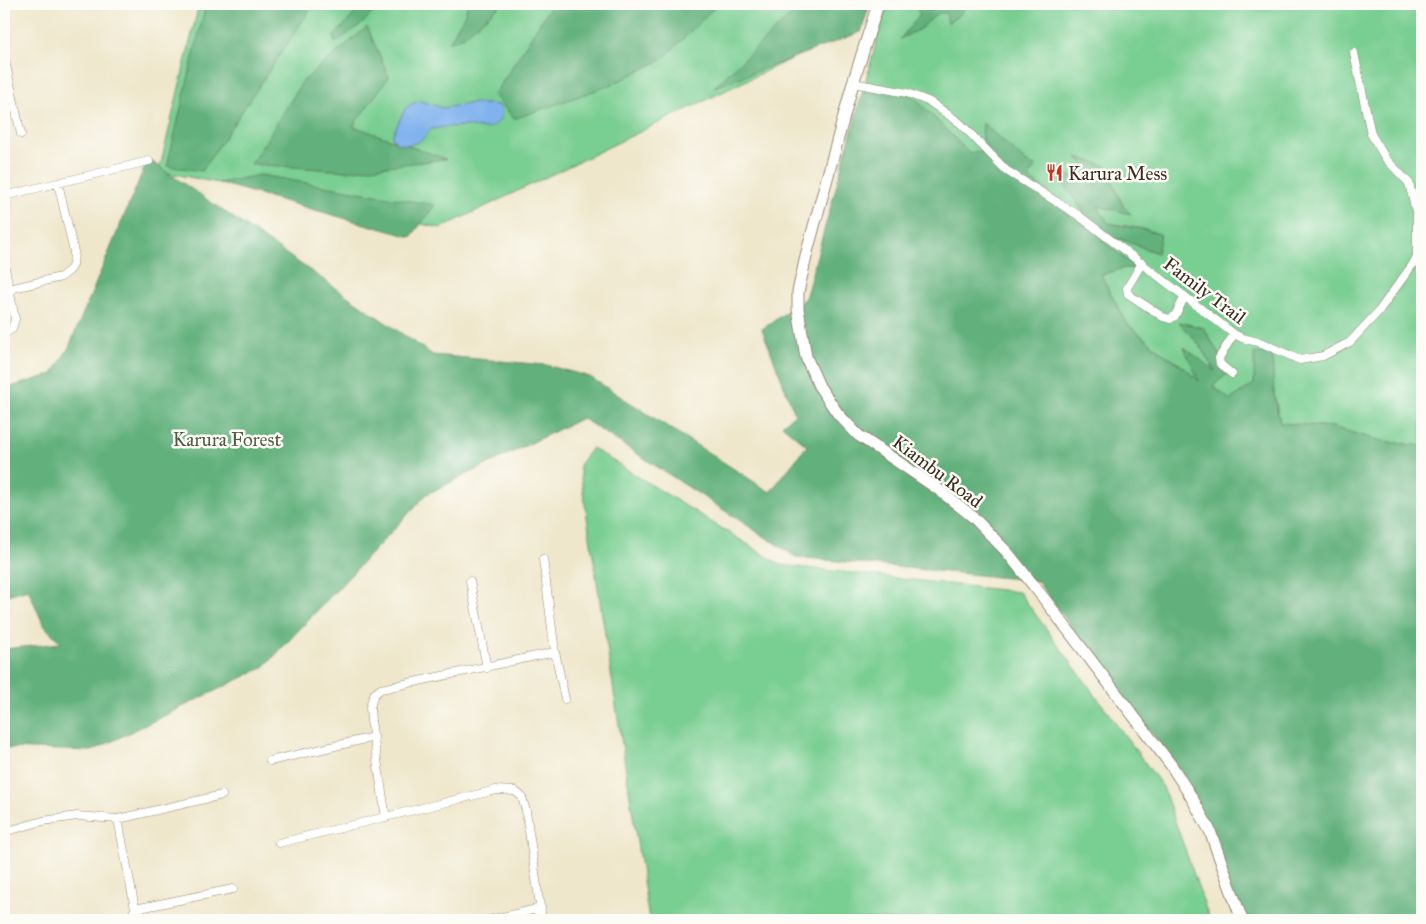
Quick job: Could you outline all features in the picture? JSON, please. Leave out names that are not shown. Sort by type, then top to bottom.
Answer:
[{"type":"highway","name":"Kiambu Road","points":[[878,4],[853,83],[798,292],[798,309],[806,357],[819,386],[838,414],[858,434],[938,488],[972,517],[1007,552],[1036,589],[1172,765],[1210,831],[1242,920]]},
{"type":"street","name":"Family Trail","points":[[853,83],[907,93],[930,102],[960,123],[1007,171],[1078,215],[1234,334],[1262,343],[1300,360],[1324,356],[1350,342],[1378,312],[1413,264],[1416,256],[1418,221],[1409,184],[1386,159],[1371,134],[1354,53]]},
{"type":"street","points":[[4,56],[21,134]]},
{"type":"street","points":[[8,195],[149,161]]},
{"type":"street","points":[[9,289],[61,277],[73,265],[74,252],[58,183]]},
{"type":"street","points":[[4,263],[15,319],[12,328],[4,334]]},
{"type":"street","points":[[1142,263],[1127,288],[1128,294],[1163,317],[1170,319],[1175,316],[1185,296]]},
{"type":"street","points":[[1232,374],[1220,364],[1219,358],[1234,334]]},
{"type":"street","points":[[543,559],[555,652],[565,699]]},
{"type":"street","points":[[470,580],[487,668]]},
{"type":"street","points":[[386,818],[370,707],[374,694],[380,689],[487,668],[555,652]]},
{"type":"street","points":[[270,761],[374,737]]},
{"type":"street","points":[[279,843],[496,790],[515,791],[522,797],[526,810],[542,920]]},
{"type":"street","points":[[4,832],[43,821],[77,816],[118,819],[222,795]]},
{"type":"street","points":[[118,819],[135,909],[129,920]]},
{"type":"street","points":[[135,909],[232,889]]},
{"type":"street","points":[[489,920],[541,908]]},
{"type":"green space","points":[[199,4],[866,4],[859,26],[441,228],[159,171]]},
{"type":"green space","points":[[206,4],[314,4],[202,171],[167,166]]},
{"type":"green space","points":[[364,4],[380,4],[364,22],[335,43],[334,36]]},
{"type":"green space","points":[[468,4],[502,4],[464,36],[449,42],[464,16]]},
{"type":"green space","points":[[552,4],[718,4],[663,59],[611,85],[514,119],[494,95]]},
{"type":"green space","points":[[803,4],[870,4],[861,32],[713,88]]},
{"type":"green space","points":[[887,4],[1422,4],[1422,446],[1382,441],[1332,427],[1280,423],[1274,394],[1272,354],[1254,384],[1230,400],[1213,386],[1229,372],[1180,322],[1198,343],[1217,373],[1185,348],[1200,382],[1185,368],[1164,354],[1126,323],[1100,275],[1124,268],[1135,268],[1101,240],[1121,239],[1157,253],[1148,230],[1108,223],[1098,206],[1130,213],[1123,206],[1106,166],[1078,158],[1093,175],[1084,179],[1058,174],[1097,230],[1081,225],[1049,200],[1048,193],[1027,177],[1035,166],[1027,163],[983,124],[981,152],[969,153],[912,95],[865,83]]},
{"type":"green space","points":[[918,4],[966,4],[962,13],[948,23],[946,13],[938,13],[920,29],[900,39],[920,15],[916,7]]},
{"type":"green space","points":[[367,27],[389,77],[353,126],[446,159],[346,171],[251,164],[303,81]]},
{"type":"green space","name":"Karura Forest","points":[[865,83],[912,95],[969,153],[981,152],[983,123],[1027,163],[1036,166],[1028,177],[1048,193],[1049,200],[1081,224],[1096,230],[1057,174],[1084,179],[1093,175],[1077,157],[1106,166],[1123,206],[1131,214],[1098,206],[1108,223],[1148,230],[1161,235],[1157,253],[1121,239],[1102,240],[1136,268],[1124,268],[1101,275],[1126,323],[1199,381],[1184,347],[1215,371],[1198,343],[1179,322],[1204,328],[1229,372],[1213,386],[1230,400],[1254,384],[1254,353],[1272,354],[1274,394],[1280,423],[1332,427],[1382,441],[1422,446],[1422,920],[1239,920],[1184,776],[1037,581],[796,557],[582,418],[427,494],[264,667],[92,751],[4,748],[4,649],[61,643],[44,626],[28,589],[4,596],[4,389],[53,374],[69,347],[148,159],[433,355],[546,365],[590,377],[770,492],[807,446],[782,425],[795,414],[762,329],[805,299]]},
{"type":"green space","points":[[260,175],[435,205],[411,237],[219,183]]},
{"type":"green space","points":[[592,448],[781,565],[1019,592],[1163,787],[1210,920],[649,920],[579,465]]},
{"type":"water","points":[[420,101],[443,108],[474,103],[499,105],[502,112],[500,120],[491,127],[458,126],[431,129],[424,138],[416,143],[396,143],[392,136],[405,109],[411,104]]},
{"type":"place","name":"Karura Mess","points":[[1054,173]]}]
